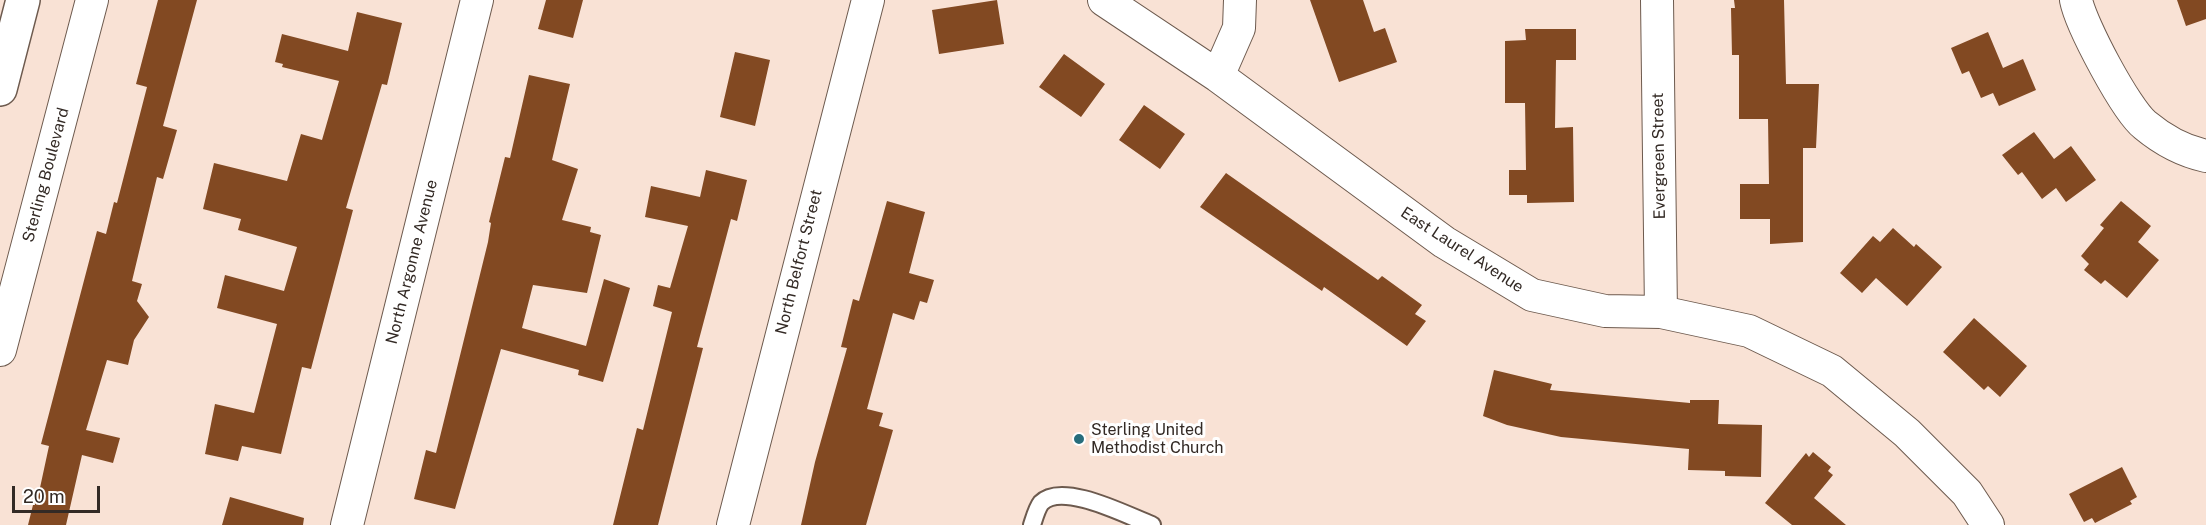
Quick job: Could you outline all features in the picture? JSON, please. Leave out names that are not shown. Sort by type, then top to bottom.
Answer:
[{"type":"main road","points":[[0,89],[23,0]]},
{"type":"street","name":"Sterling Boulevard","points":[[0,350],[92,0]]},
{"type":"street","name":"North Argonne Avenue","points":[[347,525],[477,0]]},
{"type":"street","name":"North Belfort Street","points":[[733,525],[868,0]]},
{"type":"street","name":"East Laurel Avenue","points":[[1104,0],[1218,76],[1444,242],[1532,296],[1605,311],[1661,312],[1749,331],[1833,372],[1915,440],[1968,493],[1988,525]]},
{"type":"street","points":[[1218,76],[1239,28],[1240,0]]},
{"type":"street","name":"Evergreen Street","points":[[1657,0],[1661,312]]},
{"type":"street","points":[[2076,0],[2106,68],[2143,124],[2184,151],[2206,156]]},
{"type":"lane","points":[[1032,525],[1040,504],[1051,497],[1062,495],[1076,496],[1152,525]]},
{"type":"building","points":[[158,0],[197,0],[163,126],[177,130],[163,179],[157,177],[132,281],[142,284],[137,301],[149,317],[134,340],[128,365],[107,360],[86,430],[120,438],[113,463],[82,455],[66,525],[28,525],[35,497],[38,497],[49,446],[41,444],[97,231],[106,234],[114,202],[117,203],[147,87],[136,84]]},
{"type":"building","points":[[546,0],[583,0],[573,38],[538,29]]},
{"type":"building","points":[[997,0],[1004,44],[939,54],[932,10]]},
{"type":"building","points":[[1310,0],[1363,0],[1374,32],[1385,28],[1397,62],[1339,82]]},
{"type":"building","points":[[1734,0],[1784,0],[1786,84],[1819,84],[1816,148],[1803,148],[1803,242],[1770,244],[1770,219],[1740,219],[1740,184],[1769,184],[1768,119],[1739,119],[1739,55],[1732,55],[1731,8],[1735,8]]},
{"type":"building","points":[[2177,0],[2206,0],[2206,19],[2186,26]]},
{"type":"building","points":[[357,12],[402,23],[387,85],[382,84],[346,208],[353,210],[311,369],[302,367],[281,454],[242,446],[238,461],[205,454],[215,404],[254,413],[277,324],[217,308],[225,275],[284,291],[297,247],[238,230],[241,219],[203,209],[214,163],[287,181],[301,134],[322,140],[339,81],[282,67],[283,64],[275,62],[282,34],[348,51]]},
{"type":"building","points":[[1525,29],[1576,29],[1576,60],[1556,60],[1555,128],[1573,127],[1574,202],[1527,203],[1527,195],[1509,195],[1509,170],[1526,170],[1525,103],[1505,103],[1505,41],[1526,40]]},
{"type":"building","points":[[1988,32],[2003,68],[2023,59],[2036,90],[1999,106],[1993,93],[1981,98],[1969,71],[1962,74],[1951,48]]},
{"type":"building","points":[[735,52],[770,60],[755,126],[720,117]]},
{"type":"building","points":[[1064,54],[1105,84],[1081,117],[1039,87]]},
{"type":"building","points":[[529,75],[570,84],[552,160],[578,169],[562,220],[591,227],[590,232],[601,235],[587,293],[533,285],[522,328],[586,346],[604,279],[630,288],[603,382],[578,375],[579,370],[501,349],[455,509],[414,499],[426,450],[436,453],[488,242],[491,223],[489,222],[505,157],[510,158]]},
{"type":"building","points":[[1144,105],[1185,134],[1160,169],[1119,140]]},
{"type":"building","points":[[2034,132],[2054,159],[2071,146],[2096,180],[2066,202],[2056,188],[2042,199],[2022,172],[2018,175],[2002,155]]},
{"type":"building","points":[[706,170],[747,180],[737,221],[731,219],[697,347],[703,348],[658,525],[613,525],[637,428],[643,430],[672,312],[653,306],[658,285],[670,288],[688,226],[645,217],[651,186],[700,197]]},
{"type":"building","points":[[1226,173],[1378,280],[1382,276],[1422,305],[1415,314],[1426,321],[1407,346],[1324,287],[1322,291],[1200,207]]},
{"type":"building","points":[[887,201],[925,212],[909,273],[934,280],[927,303],[920,301],[914,320],[893,313],[867,409],[883,413],[879,426],[893,430],[866,525],[801,525],[815,462],[847,348],[841,347],[853,299],[859,301]]},
{"type":"building","points":[[2121,201],[2151,226],[2138,242],[2159,260],[2127,298],[2105,280],[2101,284],[2084,270],[2089,264],[2081,256],[2104,228],[2100,225]]},
{"type":"building","points":[[1893,228],[1914,247],[1916,244],[1942,267],[1907,306],[1876,278],[1862,293],[1840,273],[1873,236],[1880,242]]},
{"type":"building","points":[[1974,318],[2027,366],[2000,397],[1988,386],[1984,390],[1943,352]]},
{"type":"building","points":[[1494,370],[1552,384],[1550,390],[1690,403],[1690,400],[1719,400],[1718,424],[1762,425],[1761,477],[1725,476],[1725,471],[1688,470],[1689,449],[1561,437],[1507,425],[1483,416]]},
{"type":"building","points":[[1813,452],[1831,467],[1828,471],[1833,475],[1814,498],[1846,525],[1792,525],[1765,503],[1806,453],[1809,457]]},
{"type":"building","points":[[2122,467],[2137,497],[2130,501],[2132,504],[2095,523],[2092,518],[2084,522],[2069,494]]},
{"type":"building","points":[[230,497],[304,518],[303,525],[222,525]]},
{"type":"place","name":"Sterling United Methodist Church","points":[[1079,439]]}]
